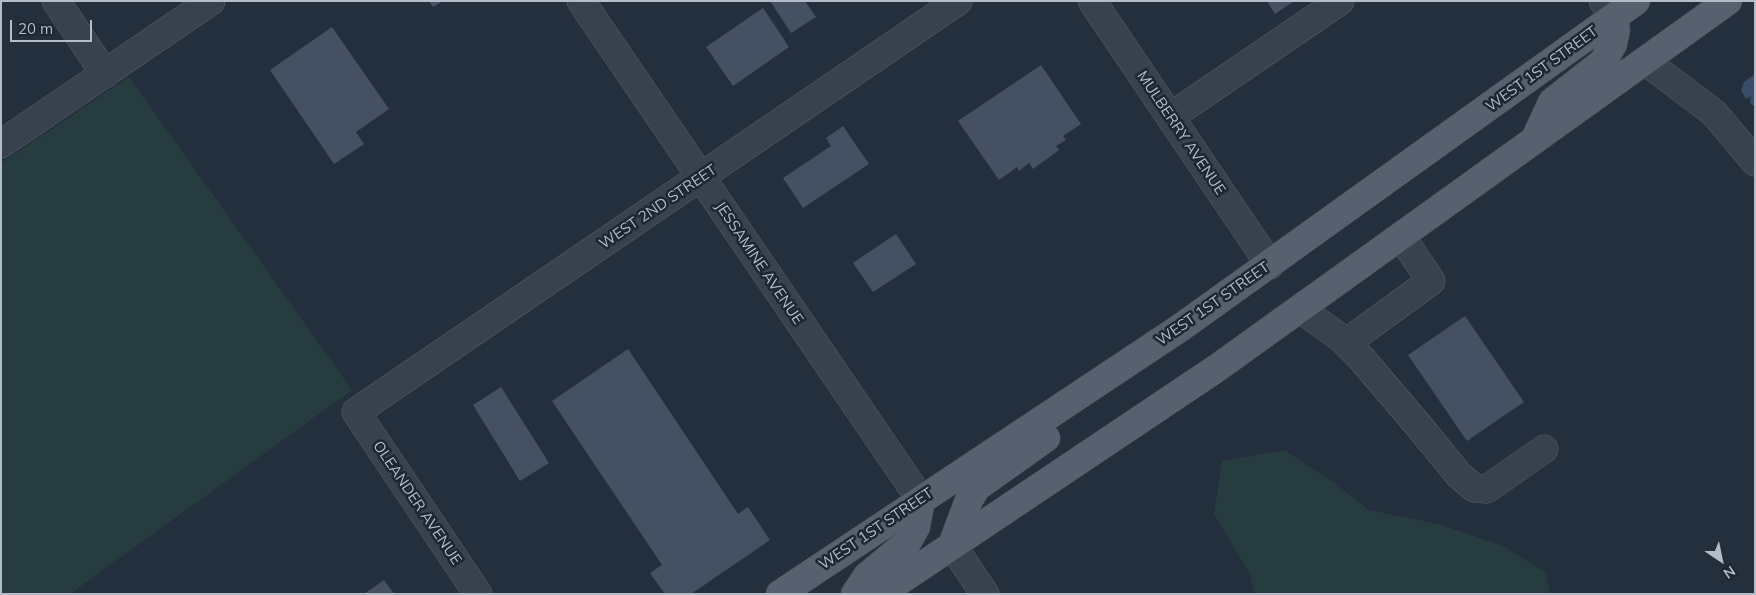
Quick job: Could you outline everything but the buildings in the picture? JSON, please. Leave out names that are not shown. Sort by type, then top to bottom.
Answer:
[{"type":"main road","name":"WEST 1ST STREET","points":[[780,594],[1180,328],[1270,265],[1608,9],[1636,1]]},
{"type":"main road","points":[[880,594],[1200,379],[1728,1]]},
{"type":"main road","points":[[1534,140],[1552,102],[1603,62],[1613,44],[1616,30],[1608,9]]},
{"type":"main road","points":[[952,545],[969,500],[978,486],[1060,428],[1093,385]]},
{"type":"main road","points":[[855,594],[867,576],[907,543],[916,527],[921,500]]},
{"type":"street","points":[[56,1],[105,74]]},
{"type":"street","points":[[1,144],[211,1]]},
{"type":"street","name":"JESSAMINE AVENUE","points":[[580,1],[921,500]]},
{"type":"street","name":"WEST 2ND STREET","points":[[356,412],[958,1]]},
{"type":"street","name":"MULBERRY AVENUE","points":[[1092,1],[1270,265]]},
{"type":"street","points":[[1170,117],[1340,1]]},
{"type":"street","points":[[1645,61],[1714,113],[1755,162]]},
{"type":"street","points":[[1346,343],[1431,281],[1401,236]]},
{"type":"street","points":[[1300,309],[1346,343],[1361,358],[1459,475],[1474,488],[1487,489],[1544,449]]},
{"type":"street","name":"OLEANDER AVENUE","points":[[356,412],[478,594]]},
{"type":"street","points":[[952,545],[985,594]]},
{"type":"green space","points":[[129,77],[352,390],[70,594],[1,594],[1,163]]},
{"type":"green space","points":[[1284,450],[1333,482],[1369,510],[1439,524],[1503,546],[1545,572],[1550,594],[1255,594],[1250,574],[1214,514],[1222,461]]},
{"type":"water","points":[[1755,74],[1755,107],[1750,103],[1751,97],[1746,99],[1741,90],[1744,82]]}]
